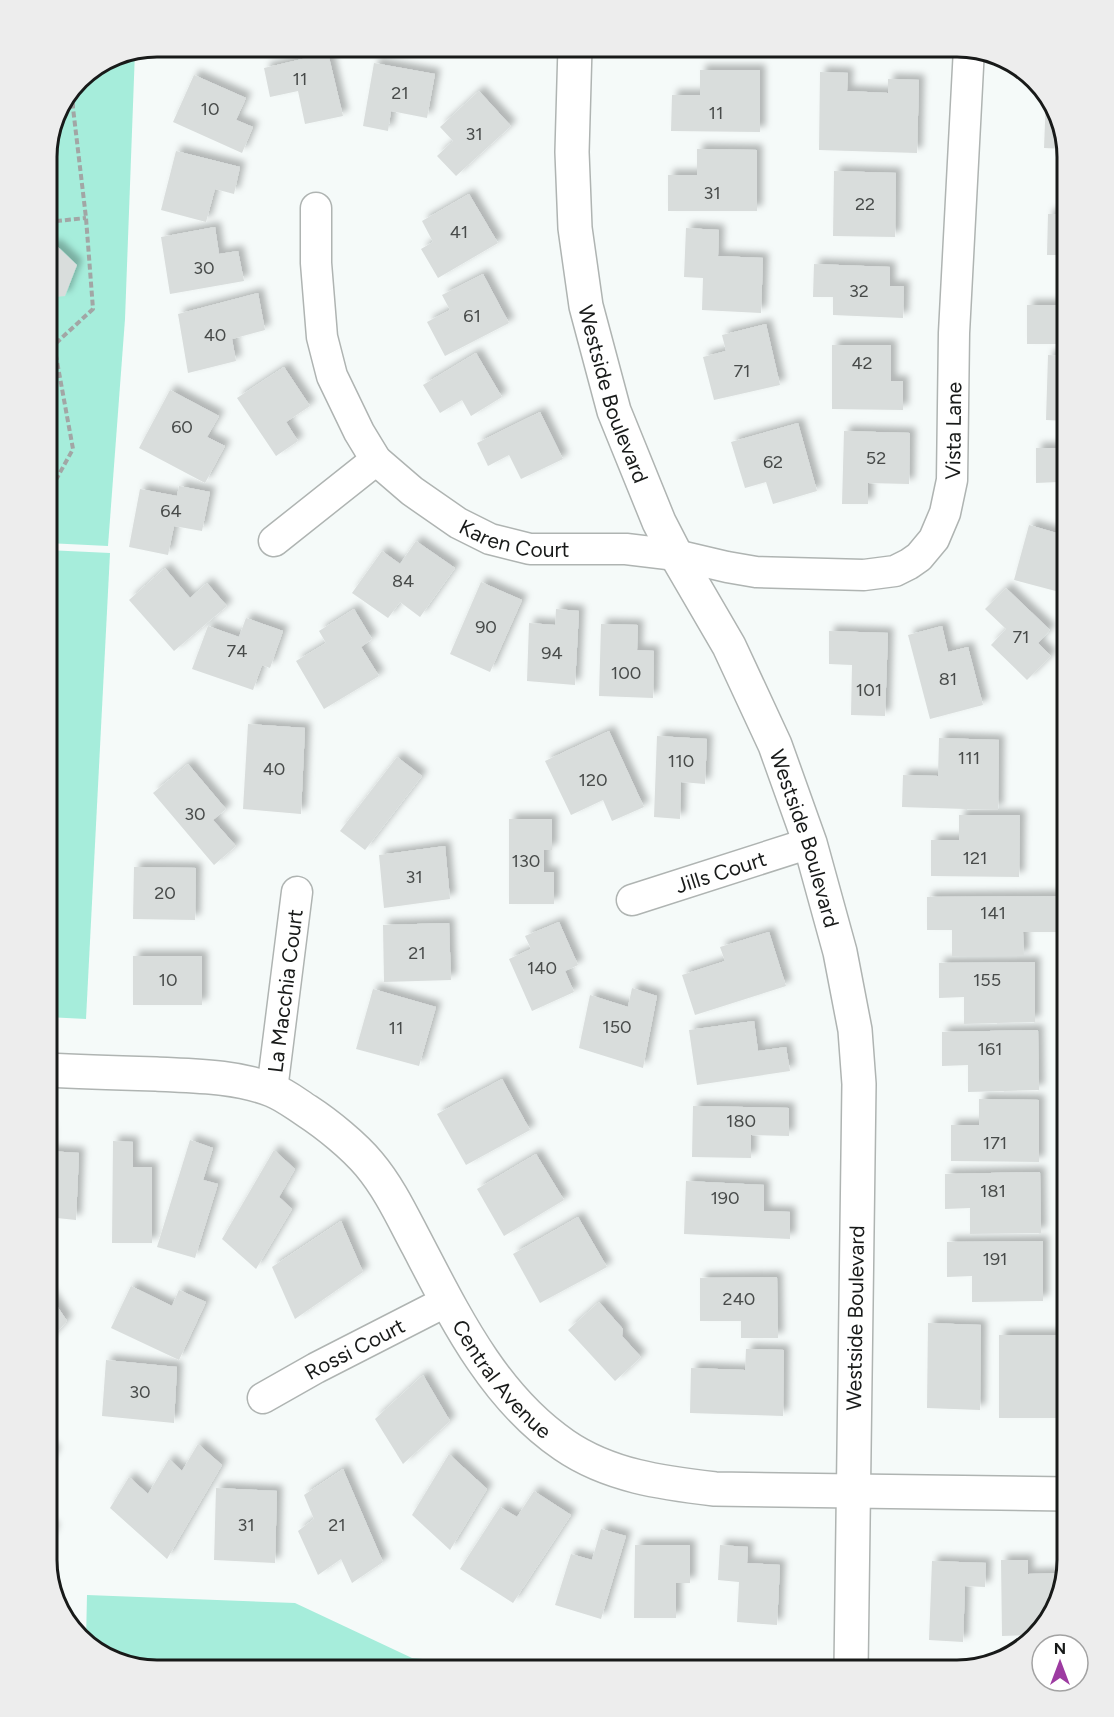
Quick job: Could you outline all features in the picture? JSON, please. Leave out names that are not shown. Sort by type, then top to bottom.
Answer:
[{"type":"street","name":"Westside Boulevard","points":[[575,57],[572,152],[575,228],[586,306],[614,411],[659,522],[729,646],[775,745],[810,843],[840,952],[855,1030],[859,1084],[850,1660]]},
{"type":"street","name":"Vista Lane","points":[[676,555],[756,572],[864,574],[895,570],[909,564],[919,557],[934,539],[945,513],[952,480],[954,333],[968,58]]},
{"type":"street","name":"Karen Court","points":[[316,208],[316,262],[322,337],[333,376],[359,432],[376,460],[412,491],[458,523],[490,539],[530,549],[626,549],[676,555]]},
{"type":"street","points":[[274,541],[376,460]]},
{"type":"street","name":"Jills Court","points":[[632,900],[810,843]]},
{"type":"street","name":"La Macchia Court","points":[[272,1090],[297,892]]},
{"type":"street","name":"Central Avenue","points":[[57,1071],[202,1076],[247,1083],[272,1090],[286,1097],[324,1123],[368,1163],[391,1194],[447,1301],[488,1370],[529,1417],[565,1446],[592,1461],[627,1474],[660,1482],[704,1488],[1057,1494]]},
{"type":"street","name":"Rossi Court","points":[[263,1398],[316,1368],[447,1301]]},
{"type":"path","points":[[57,342],[93,309],[86,218],[73,104]]},
{"type":"path","points":[[57,221],[86,218]]},
{"type":"path","points":[[57,361],[73,449],[57,478]]},
{"type":"green space","points":[[135,60],[125,319],[108,546],[57,543],[57,150],[60,131],[67,113],[78,96],[107,70]]},
{"type":"green space","points":[[57,550],[110,553],[86,1019],[57,1018]]},
{"type":"green space","points":[[87,1595],[295,1603],[412,1658],[434,1660],[150,1660],[113,1650],[86,1630]]},
{"type":"building","points":[[311,57],[329,57],[343,116],[305,124],[298,91],[270,97],[264,68]]},
{"type":"building","points":[[374,63],[435,74],[427,118],[391,111],[388,131],[363,126]]},
{"type":"building","points":[[700,70],[760,70],[760,132],[671,131],[672,95],[700,95]]},
{"type":"building","points":[[820,72],[848,73],[847,91],[888,93],[888,79],[919,80],[917,153],[819,150]]},
{"type":"building","points":[[194,75],[246,98],[236,120],[253,127],[242,153],[173,122]]},
{"type":"building","points":[[479,91],[511,126],[456,176],[437,156],[453,141],[440,127]]},
{"type":"building","points":[[1045,110],[1054,131],[1056,149],[1044,148]]},
{"type":"building","points":[[697,149],[757,150],[757,211],[668,211],[668,175],[697,175]]},
{"type":"building","points":[[176,151],[240,167],[234,194],[215,189],[206,222],[161,210]]},
{"type":"building","points":[[834,171],[896,173],[895,237],[833,236]]},
{"type":"building","points":[[469,194],[498,243],[438,278],[421,249],[433,242],[422,221]]},
{"type":"building","points":[[1048,214],[1057,214],[1057,255],[1047,255]]},
{"type":"building","points":[[215,227],[219,254],[238,251],[244,281],[170,294],[161,237]]},
{"type":"building","points":[[686,228],[719,230],[718,256],[763,258],[761,313],[702,310],[703,278],[684,277]]},
{"type":"building","points":[[57,246],[77,265],[65,296],[57,297]]},
{"type":"building","points":[[814,264],[890,267],[890,286],[904,286],[903,318],[833,315],[833,297],[813,297]]},
{"type":"building","points":[[483,274],[509,323],[445,356],[427,322],[450,310],[442,295]]},
{"type":"building","points":[[1057,281],[1057,344],[1027,344],[1027,305],[1056,305]]},
{"type":"building","points":[[258,293],[265,330],[232,339],[236,361],[188,373],[178,314]]},
{"type":"building","points":[[766,324],[780,385],[714,400],[703,357],[726,351],[722,335]]},
{"type":"building","points":[[832,345],[891,345],[891,381],[903,381],[903,410],[832,409]]},
{"type":"building","points":[[476,353],[502,397],[471,416],[462,400],[440,413],[423,385]]},
{"type":"building","points":[[1048,355],[1057,355],[1057,421],[1046,420]]},
{"type":"building","points":[[284,367],[310,406],[286,422],[298,441],[276,456],[237,398]]},
{"type":"building","points":[[170,390],[219,416],[207,437],[225,446],[205,483],[139,448]]},
{"type":"building","points":[[540,412],[563,459],[521,479],[509,455],[488,466],[477,443]]},
{"type":"building","points":[[798,423],[817,491],[773,504],[766,482],[745,488],[731,442]]},
{"type":"building","points":[[844,431],[910,433],[909,484],[868,483],[868,504],[842,504]]},
{"type":"building","points":[[1036,448],[1057,448],[1057,482],[1036,483]]},
{"type":"building","points":[[179,486],[210,492],[202,531],[174,526],[168,555],[129,547],[140,489],[177,496]]},
{"type":"building","points":[[1029,525],[1057,533],[1057,591],[1014,580]]},
{"type":"building","points":[[416,541],[455,568],[420,617],[400,602],[388,618],[352,593],[382,551],[400,564]]},
{"type":"building","points":[[165,568],[190,598],[207,583],[227,606],[174,651],[129,600]]},
{"type":"building","points":[[481,582],[522,600],[490,672],[450,654]]},
{"type":"building","points":[[1006,588],[1050,630],[1038,643],[1051,656],[1027,680],[991,645],[1006,629],[985,609]]},
{"type":"building","points":[[354,609],[372,639],[361,647],[379,676],[324,709],[296,661],[326,643],[319,631]]},
{"type":"building","points":[[556,609],[579,611],[575,685],[527,681],[529,623],[555,625]]},
{"type":"building","points":[[246,618],[283,631],[270,668],[262,665],[253,690],[192,669],[208,626],[239,637]]},
{"type":"building","points":[[601,624],[638,625],[637,650],[654,651],[653,698],[599,696]]},
{"type":"building","points":[[942,626],[948,652],[968,647],[983,705],[930,719],[908,635]]},
{"type":"building","points":[[829,631],[888,633],[885,716],[851,715],[852,665],[829,664]]},
{"type":"building","points":[[248,724],[305,728],[301,814],[243,809]]},
{"type":"building","points":[[609,731],[644,807],[612,821],[603,800],[571,815],[545,761]]},
{"type":"building","points":[[657,736],[707,739],[705,784],[681,782],[680,819],[654,817]]},
{"type":"building","points":[[939,738],[999,740],[998,810],[902,807],[903,775],[938,776]]},
{"type":"building","points":[[397,757],[422,776],[365,850],[340,831]]},
{"type":"building","points":[[188,764],[226,809],[213,820],[236,846],[214,865],[153,793]]},
{"type":"building","points":[[959,815],[1020,815],[1019,877],[931,876],[931,840],[959,840]]},
{"type":"building","points":[[509,819],[552,819],[552,850],[544,850],[544,872],[554,872],[554,904],[509,904]]},
{"type":"building","points":[[445,846],[450,899],[384,908],[379,855]]},
{"type":"building","points":[[134,867],[196,868],[195,920],[133,919]]},
{"type":"building","points":[[1057,896],[1057,932],[1023,932],[1024,956],[952,956],[952,930],[927,930],[927,897]]},
{"type":"building","points":[[559,922],[578,965],[565,971],[574,992],[532,1011],[509,959],[531,949],[525,936]]},
{"type":"building","points":[[449,923],[451,980],[384,982],[383,925]]},
{"type":"building","points":[[769,932],[786,986],[695,1015],[682,975],[725,961],[720,947]]},
{"type":"building","points":[[133,956],[202,956],[202,1005],[133,1005]]},
{"type":"building","points":[[1035,962],[1035,1022],[964,1024],[964,997],[939,998],[939,963]]},
{"type":"building","points":[[632,988],[657,996],[643,1068],[579,1048],[590,995],[628,1007]]},
{"type":"building","points":[[373,989],[436,1007],[419,1066],[356,1049]]},
{"type":"building","points":[[754,1021],[758,1051],[786,1047],[790,1071],[697,1085],[689,1030]]},
{"type":"building","points":[[1038,1030],[1039,1090],[968,1092],[968,1065],[942,1066],[942,1032]]},
{"type":"building","points":[[502,1079],[530,1130],[466,1165],[437,1114]]},
{"type":"building","points":[[979,1099],[1039,1100],[1039,1162],[951,1161],[951,1125],[979,1125]]},
{"type":"building","points":[[693,1106],[789,1108],[789,1136],[751,1135],[751,1158],[692,1157]]},
{"type":"building","points":[[190,1140],[213,1148],[203,1180],[218,1184],[195,1258],[157,1247]]},
{"type":"building","points":[[113,1141],[133,1142],[133,1167],[152,1167],[152,1243],[112,1243]]},
{"type":"building","points":[[274,1150],[295,1169],[279,1197],[292,1209],[256,1269],[222,1239]]},
{"type":"building","points":[[57,1152],[79,1153],[76,1220],[57,1218]]},
{"type":"building","points":[[536,1154],[564,1200],[504,1236],[477,1189]]},
{"type":"building","points":[[1040,1172],[1041,1233],[970,1234],[970,1208],[945,1209],[945,1174]]},
{"type":"building","points":[[686,1181],[764,1185],[764,1211],[790,1212],[790,1239],[684,1234]]},
{"type":"building","points":[[578,1217],[607,1267],[540,1303],[513,1254]]},
{"type":"building","points":[[341,1221],[363,1272],[295,1319],[272,1267]]},
{"type":"building","points":[[1043,1241],[1043,1301],[972,1302],[972,1276],[947,1277],[947,1242]]},
{"type":"building","points":[[777,1277],[778,1338],[741,1338],[741,1321],[700,1321],[700,1278]]},
{"type":"building","points":[[131,1286],[172,1306],[179,1290],[206,1302],[179,1360],[111,1328]]},
{"type":"building","points":[[599,1302],[623,1329],[622,1336],[641,1357],[615,1381],[568,1330]]},
{"type":"building","points":[[57,1306],[67,1321],[57,1332]]},
{"type":"building","points":[[928,1323],[981,1325],[980,1410],[927,1408]]},
{"type":"building","points":[[999,1335],[1057,1335],[1057,1418],[999,1418]]},
{"type":"building","points":[[746,1349],[784,1350],[783,1416],[690,1413],[691,1368],[745,1370]]},
{"type":"building","points":[[106,1360],[177,1367],[174,1423],[102,1416]]},
{"type":"building","points":[[423,1375],[450,1421],[403,1464],[375,1419]]},
{"type":"building","points":[[198,1444],[222,1465],[167,1559],[110,1508],[129,1477],[148,1494],[169,1459],[182,1471]]},
{"type":"building","points":[[449,1454],[487,1489],[450,1550],[412,1515]]},
{"type":"building","points":[[343,1469],[383,1562],[352,1583],[341,1559],[318,1575],[298,1531],[314,1519],[304,1495]]},
{"type":"building","points":[[216,1488],[277,1491],[275,1563],[214,1560]]},
{"type":"building","points":[[534,1491],[571,1515],[513,1603],[460,1569],[500,1507],[517,1517]]},
{"type":"building","points":[[601,1529],[626,1536],[601,1619],[555,1605],[571,1554],[592,1560]]},
{"type":"building","points":[[635,1545],[690,1545],[690,1583],[676,1583],[676,1618],[634,1618]]},
{"type":"building","points":[[720,1545],[748,1547],[747,1563],[780,1565],[777,1625],[737,1622],[739,1582],[718,1580]]},
{"type":"building","points":[[1001,1560],[1028,1560],[1028,1574],[1056,1573],[1054,1586],[1040,1616],[1023,1635],[1002,1636]]},
{"type":"building","points":[[932,1561],[986,1563],[985,1587],[965,1586],[963,1642],[929,1640]]}]
